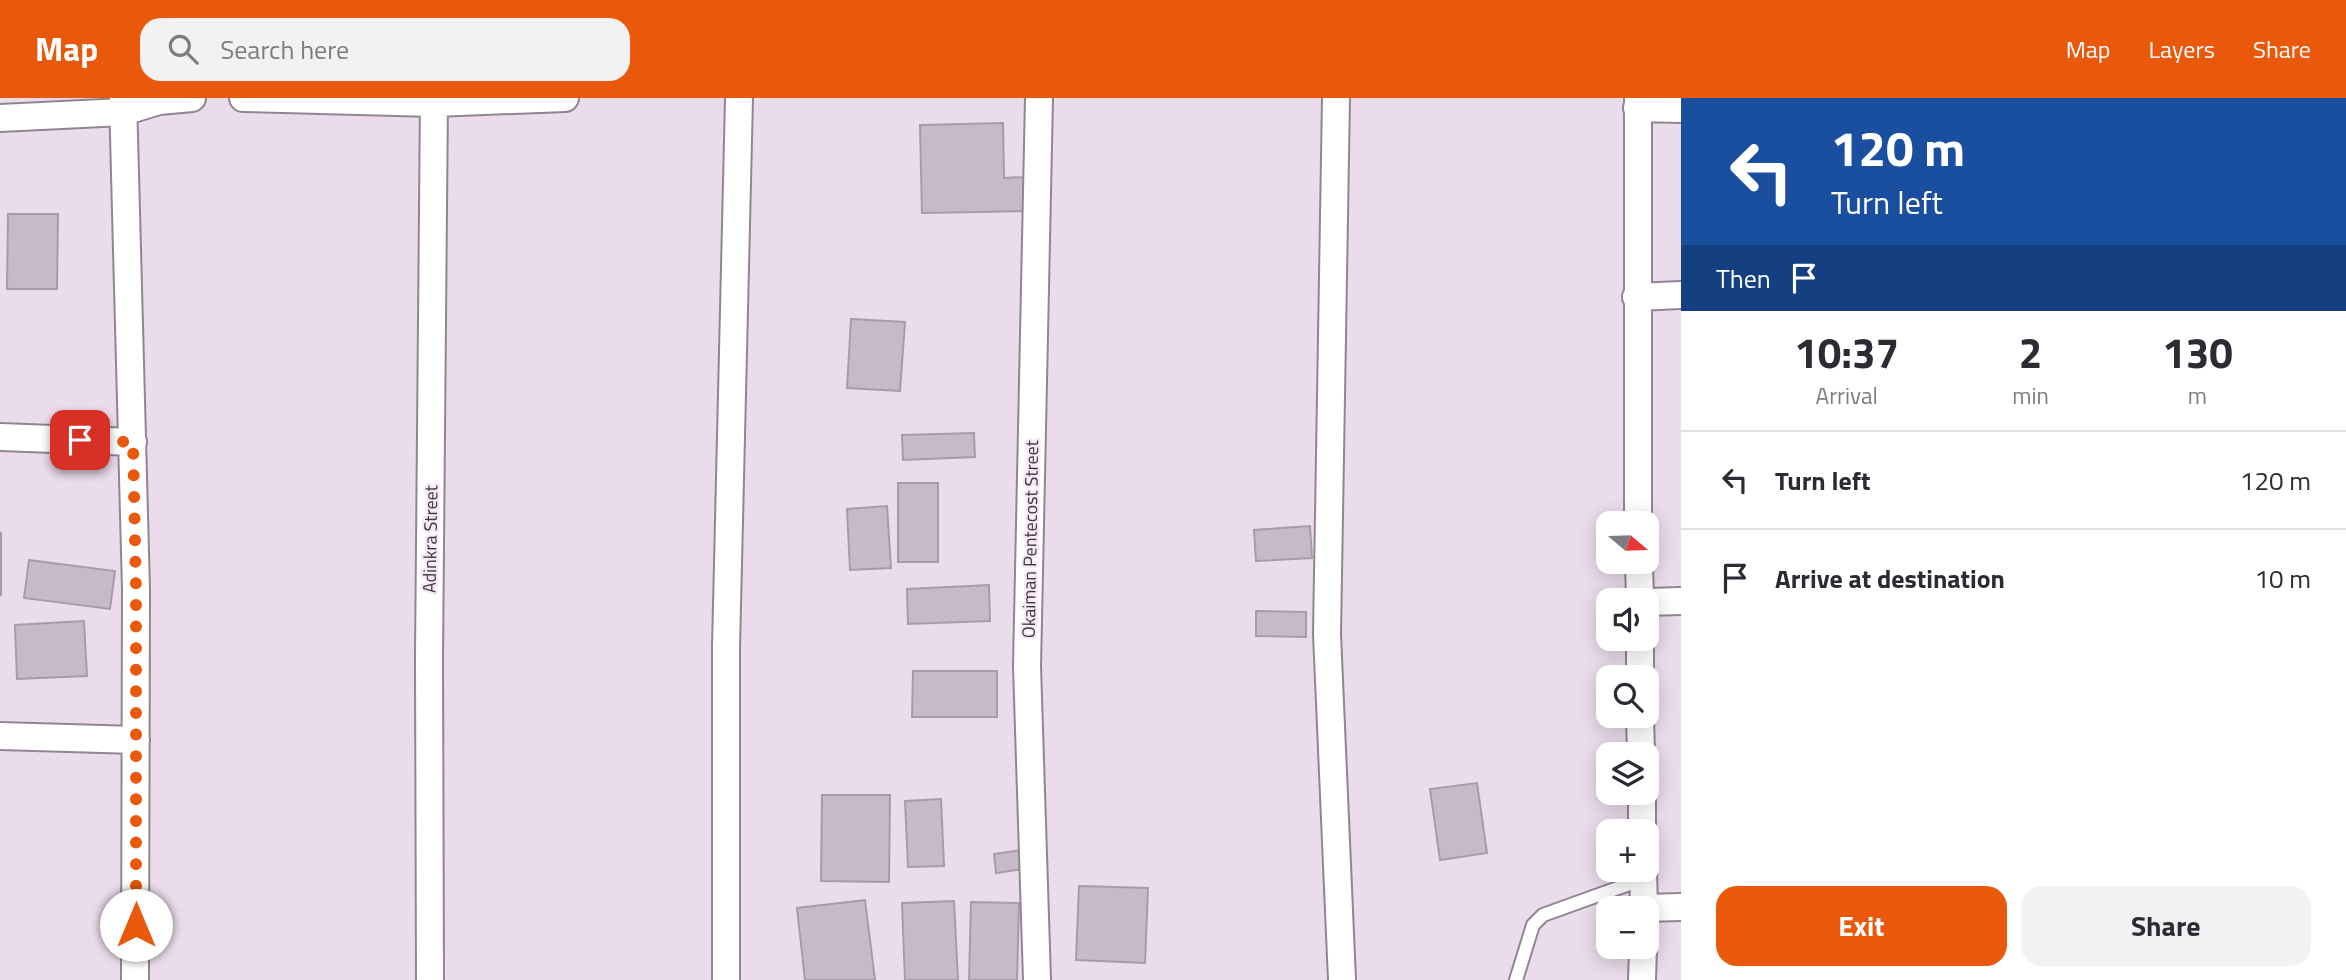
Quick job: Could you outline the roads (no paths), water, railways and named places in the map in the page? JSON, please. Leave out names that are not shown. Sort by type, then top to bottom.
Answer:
[{"type":"street","points":[[0,118],[192,98]]},
{"type":"street","points":[[243,98],[434,101],[565,98]]},
{"type":"street","points":[[726,980],[726,635],[738,98]]},
{"type":"street","name":"Okaiman Pentecost Street","points":[[1038,980],[1027,666],[1039,98]]},
{"type":"street","points":[[1336,98],[1327,634],[1342,980]]},
{"type":"street","name":"Adinkra Street","points":[[430,980],[429,644],[434,101]]},
{"type":"street","points":[[1638,511],[1637,103],[1681,109]]},
{"type":"street","points":[[123,105],[133,442],[135,980]]},
{"type":"street","points":[[1636,297],[1681,295]]},
{"type":"street","points":[[0,437],[133,442]]},
{"type":"street","points":[[1659,602],[1681,601]]},
{"type":"street","points":[[0,736],[136,740]]},
{"type":"street","points":[[1659,908],[1681,907]]},
{"type":"street","points":[[1643,959],[1643,980]]},
{"type":"lane","points":[[1516,980],[1533,925],[1543,915],[1623,882]]}]
